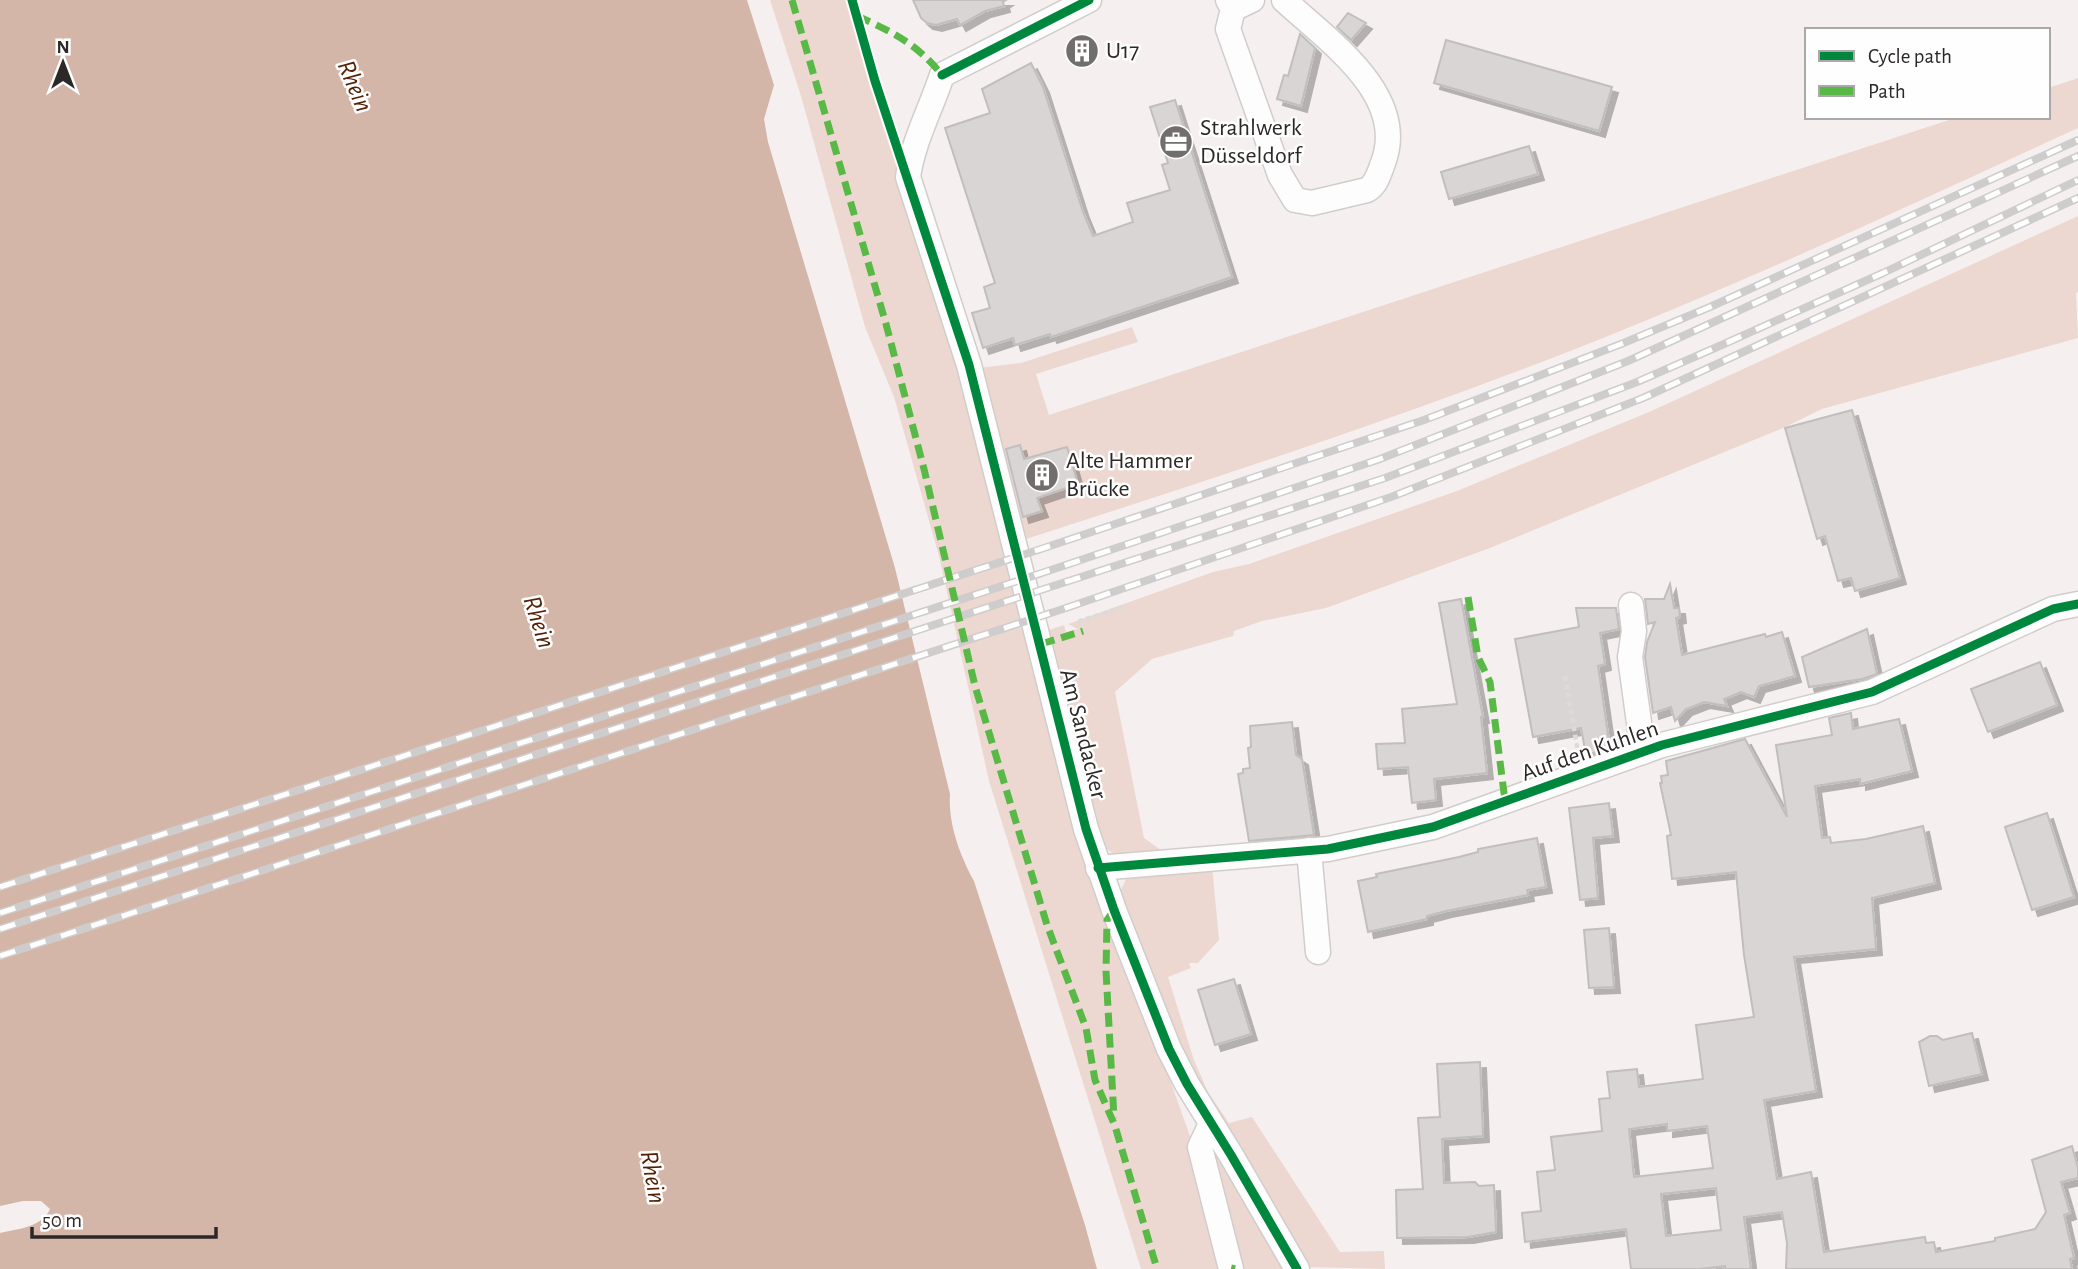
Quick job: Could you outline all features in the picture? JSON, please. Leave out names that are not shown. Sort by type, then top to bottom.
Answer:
[{"type":"street","name":"Am Sandacker","points":[[1089,0],[942,75],[919,134],[908,177],[969,365],[1098,868],[1169,1049],[1186,1084],[1297,1269]]},
{"type":"street","points":[[1238,3],[1228,29],[1280,175],[1295,200],[1312,204],[1367,190],[1374,186],[1389,147],[1383,108],[1363,72],[1284,0]]},
{"type":"street","name":"Auf den Kuhlen","points":[[1098,868],[1309,850],[1381,839],[1433,827],[1643,752],[1872,692],[2053,609],[2078,604]]},
{"type":"street","name":"Auf den Kuhlen","points":[[1631,605],[1634,631],[1630,657],[1643,752]]},
{"type":"street","points":[[1309,850],[1318,952]]},
{"type":"street","points":[[1211,1124],[1200,1147],[1231,1269]]},
{"type":"path","points":[[1083,631],[1080,621],[1127,606]]},
{"type":"path","points":[[1565,676],[1582,774]]},
{"type":"shaded area","points":[[770,0],[850,0],[873,82],[906,178],[1160,1052],[1190,1136],[1223,1269],[1141,1269],[989,781],[939,556],[894,397],[865,327],[801,96]]},
{"type":"shaded area","points":[[2078,78],[2078,128],[1792,258],[1618,332],[1471,389],[1020,541],[978,368],[1021,363],[1132,327],[1138,342],[1036,374],[1049,415],[1952,119],[2050,119],[2050,87]]},
{"type":"shaded area","points":[[2078,216],[2078,338],[1822,409],[1783,428],[1490,548],[1326,608],[1262,621],[1234,631],[1233,636],[1152,659],[1115,692],[1144,838],[1169,856],[1116,856],[1103,846],[1046,631],[1064,625],[1066,632],[1078,629],[1068,624],[1213,572],[1249,564],[1457,491],[1649,412]]},
{"type":"shaded area","points":[[1212,865],[1219,940],[1198,963],[1189,963],[1191,968],[1168,977],[1194,1060],[1208,1092],[1229,1123],[1252,1117],[1340,1252],[1384,1251],[1385,1269],[1308,1267],[1172,1044],[1120,892],[1127,877]]},
{"type":"shaded area","points":[[1217,1149],[1289,1269],[1238,1269],[1210,1154]]},
{"type":"water","name":"Rhein","points":[[0,0],[747,0],[774,85],[764,119],[768,142],[895,568],[950,794],[956,839],[974,881],[1097,1269],[0,1269],[0,1233],[35,1223],[50,1209],[41,1201],[23,1201],[0,1206]]},
{"type":"building","points":[[913,0],[1006,0],[1003,2],[1004,6],[985,11],[960,25],[957,19],[936,25],[921,18]]},
{"type":"building","points":[[1348,13],[1366,23],[1351,40],[1337,27]]},
{"type":"building","points":[[1300,34],[1315,48],[1301,106],[1277,99],[1284,75],[1288,76]]},
{"type":"building","points":[[1446,40],[1612,87],[1599,131],[1434,83]]},
{"type":"building","points":[[1031,63],[1043,87],[1093,236],[1133,222],[1127,203],[1170,190],[1162,165],[1168,163],[1150,107],[1175,100],[1232,277],[1051,337],[1050,334],[1015,345],[1013,338],[983,348],[972,313],[990,308],[984,287],[995,283],[945,128],[990,113],[982,89]]},
{"type":"building","points":[[1529,146],[1538,174],[1449,199],[1441,172]]},
{"type":"building","points":[[1852,410],[1900,578],[1855,591],[1851,578],[1838,581],[1825,536],[1817,539],[1785,428]]},
{"type":"building","name":"Alte Hammer Brücke","points":[[1020,445],[1024,459],[1067,447],[1078,484],[1037,498],[1042,511],[1023,517],[1006,449]]},
{"type":"building","points":[[1670,584],[1674,608],[1679,608],[1680,617],[1676,618],[1682,655],[1782,632],[1795,676],[1759,686],[1754,697],[1741,692],[1724,699],[1727,706],[1704,702],[1686,709],[1675,721],[1671,707],[1653,713],[1645,657],[1647,642],[1655,622],[1648,624],[1645,599],[1664,599]]},
{"type":"building","points":[[1461,599],[1483,717],[1487,773],[1434,779],[1436,800],[1412,803],[1408,767],[1378,769],[1376,744],[1405,743],[1402,709],[1457,704],[1439,603]]},
{"type":"building","points":[[1576,608],[1616,608],[1619,629],[1600,633],[1605,664],[1598,666],[1610,748],[1586,755],[1581,728],[1533,737],[1515,639],[1579,627]]},
{"type":"building","points":[[1867,629],[1877,674],[1809,687],[1802,657]]},
{"type":"building","points":[[2040,662],[2057,705],[1988,732],[1971,689]]},
{"type":"building","points":[[1851,713],[1853,729],[1899,719],[1912,771],[1860,784],[1860,779],[1815,786],[1822,838],[1830,837],[1831,843],[1866,839],[1923,826],[1935,883],[1872,898],[1876,949],[1794,957],[1816,1091],[1764,1100],[1777,1179],[1811,1172],[1824,1252],[1925,1237],[1926,1243],[1934,1242],[1936,1252],[1995,1241],[1995,1238],[2035,1229],[2046,1212],[2032,1160],[2072,1146],[2078,1178],[2061,1182],[2070,1213],[2064,1215],[2074,1258],[2070,1259],[2072,1269],[1786,1269],[1787,1243],[1782,1212],[1744,1217],[1751,1269],[1726,1269],[1725,1266],[1699,1269],[1631,1269],[1626,1229],[1525,1242],[1522,1213],[1541,1211],[1537,1172],[1555,1170],[1551,1137],[1602,1131],[1599,1099],[1610,1098],[1607,1072],[1637,1069],[1639,1087],[1703,1079],[1696,1025],[1754,1017],[1744,955],[1736,872],[1672,879],[1667,836],[1671,835],[1660,783],[1661,776],[1668,775],[1666,761],[1745,739],[1787,817],[1776,745],[1832,735],[1829,718]],"holes":[[[1667,1124],[1667,1131],[1707,1126],[1713,1168],[1634,1177],[1629,1129]],[[1716,1188],[1721,1230],[1666,1236],[1661,1194]]]},
{"type":"building","points":[[1292,722],[1296,755],[1302,759],[1314,835],[1249,841],[1238,774],[1243,773],[1243,769],[1250,768],[1250,726]]},
{"type":"building","points":[[1609,803],[1613,836],[1593,838],[1598,898],[1580,900],[1569,808]]},
{"type":"building","points":[[2047,813],[2074,897],[2032,910],[2005,827]]},
{"type":"building","points":[[1537,838],[1546,887],[1527,890],[1528,895],[1446,911],[1427,916],[1427,919],[1368,932],[1358,881],[1377,877],[1376,874],[1478,852],[1478,849]]},
{"type":"building","points":[[1609,928],[1614,987],[1589,988],[1584,930]]},
{"type":"building","points":[[1234,979],[1251,1034],[1215,1045],[1198,990]]},
{"type":"building","points":[[1972,1033],[1982,1074],[1929,1086],[1919,1042],[1930,1036],[1943,1040]]},
{"type":"building","points":[[1480,1062],[1483,1136],[1442,1139],[1444,1183],[1475,1182],[1479,1186],[1494,1185],[1496,1232],[1468,1237],[1397,1238],[1396,1190],[1423,1189],[1418,1118],[1440,1117],[1437,1064]]},
{"type":"railway","points":[[0,887],[1044,548],[1424,420],[1710,307],[2078,140]]},
{"type":"railway","points":[[0,913],[1051,570],[1380,459],[1628,361],[2078,156]]},
{"type":"railway","points":[[0,929],[1385,478],[1637,382],[1883,273],[2078,180]]},
{"type":"railway","points":[[0,956],[1063,609],[1391,497],[1643,398],[2078,198]]},
{"type":"marked path","points":[[792,0],[886,324],[924,469],[975,686],[1047,925],[1086,1028],[1095,1080],[1115,1126],[1157,1269]]},
{"type":"marked path","points":[[857,16],[904,40],[942,75]]},
{"type":"marked path","points":[[1468,597],[1478,657],[1490,682],[1505,801]]},
{"type":"marked path","points":[[1041,644],[1083,631]]},
{"type":"marked path","points":[[1114,910],[1107,920],[1106,971],[1114,1118]]},
{"type":"marked path","points":[[1231,1268],[1235,1269]]},
{"type":"cycle path","points":[[852,0],[875,81],[969,365],[1086,829],[1114,910],[1169,1049],[1297,1269]]},
{"type":"cycle path","points":[[942,75],[1089,0]]},
{"type":"cycle path","points":[[1098,868],[1328,849],[1433,827],[1662,745],[1872,692],[2053,609],[2078,604]]},
{"type":"place","name":"U17","points":[[1082,51]]},
{"type":"place","name":"Strahlwerk Düsseldorf","points":[[1176,142]]},
{"type":"place","name":"Alte Hammer Brücke","points":[[1042,475]]}]
